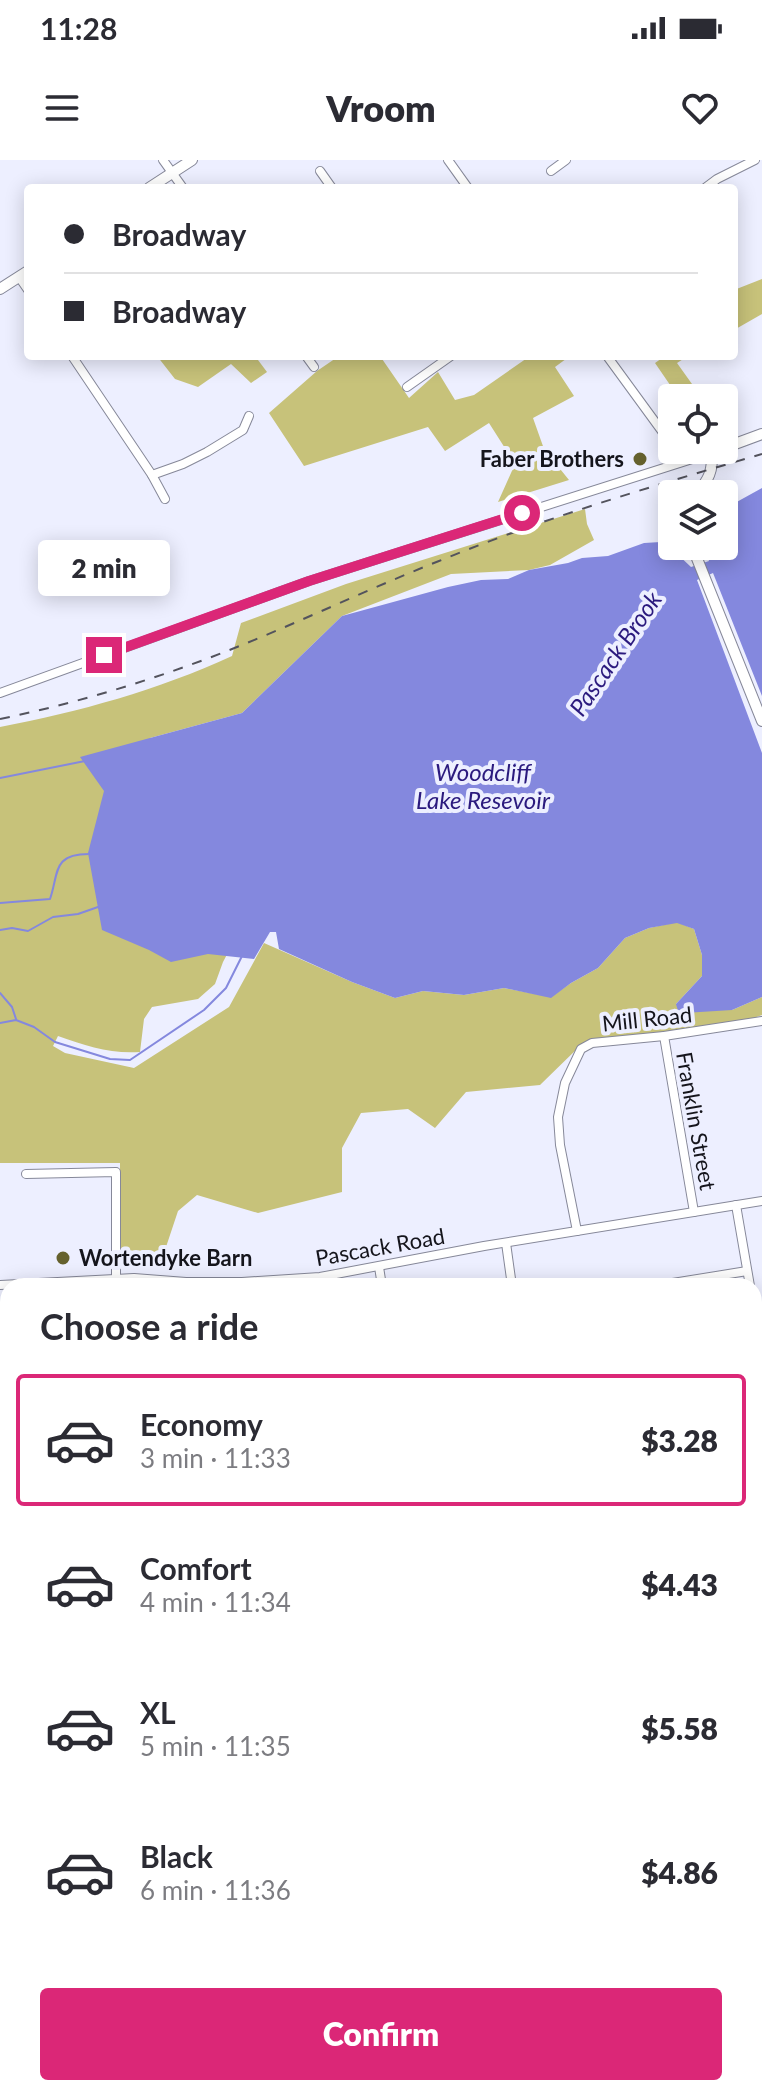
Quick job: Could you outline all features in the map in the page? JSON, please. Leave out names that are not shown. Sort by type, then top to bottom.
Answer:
[{"type":"main road","points":[[155,184],[192,160]]},
{"type":"main road","points":[[0,289],[24,274]]},
{"type":"main road","points":[[738,443],[762,434]]},
{"type":"main road","points":[[698,560],[762,721]]},
{"type":"street","points":[[163,160],[180,184]]},
{"type":"street","points":[[448,160],[465,184]]},
{"type":"street","points":[[551,171],[566,160]]},
{"type":"street","points":[[710,184],[755,160]]},
{"type":"street","points":[[320,171],[329,184]]},
{"type":"street","points":[[75,360],[165,499]]},
{"type":"street","points":[[309,360],[314,367]]},
{"type":"street","points":[[407,387],[445,360]]},
{"type":"street","points":[[610,360],[658,426]]},
{"type":"street","points":[[152,475],[207,452],[243,430],[249,416]]},
{"type":"street","points":[[0,693],[309,581],[675,464]]},
{"type":"street","name":"Mill Road","points":[[577,1231],[558,1131],[561,1099],[577,1054],[592,1043],[762,1021]]},
{"type":"street","name":"Franklin Street","points":[[664,1036],[694,1212]]},
{"type":"street","points":[[26,1174],[116,1172],[116,1278]]},
{"type":"street","name":"Pascack Road","points":[[312,1278],[762,1201]]},
{"type":"street","points":[[736,1205],[748,1278]]},
{"type":"street","points":[[506,1243],[511,1278]]},
{"type":"street","points":[[379,1267],[381,1278]]},
{"type":"street","points":[[704,1278],[747,1271]]},
{"type":"shaded area","points":[[762,279],[762,314],[738,328],[738,288]]},
{"type":"shaded area","points":[[160,360],[258,360],[267,372],[251,383],[231,364],[198,387],[175,379]]},
{"type":"shaded area","points":[[333,360],[383,360],[409,398],[438,372],[455,400],[474,395],[524,360],[565,360],[555,367],[574,396],[533,418],[544,449],[569,480],[498,502],[515,464],[489,423],[445,451],[428,427],[304,466],[269,413]]},
{"type":"shaded area","points":[[659,360],[682,360],[677,363],[692,384],[669,384],[655,363]]},
{"type":"shaded area","points":[[585,509],[594,540],[550,565],[529,570],[451,574],[342,616],[242,713],[150,738],[243,924],[215,984],[198,999],[152,1007],[144,1019],[140,1052],[108,1050],[58,1036],[53,1046],[65,1053],[134,1068],[229,1007],[264,943],[395,998],[423,991],[464,995],[504,988],[551,997],[598,968],[625,938],[649,928],[677,922],[694,929],[702,955],[702,976],[676,1004],[732,1010],[762,997],[762,1015],[740,1023],[581,1045],[540,1085],[466,1092],[435,1128],[408,1109],[361,1113],[342,1148],[342,1192],[258,1213],[197,1195],[178,1211],[160,1265],[120,1264],[120,1163],[0,1163],[0,727],[89,707],[176,679],[232,656],[241,623],[346,584]]},
{"type":"water","name":"Woodcliff Lake Resevoir","points":[[762,488],[762,696],[713,573],[697,580],[762,753],[762,997],[732,1010],[678,1011],[676,1004],[702,976],[702,955],[694,929],[677,923],[649,928],[625,938],[598,968],[551,998],[504,988],[464,995],[423,991],[395,998],[279,949],[276,932],[270,932],[254,959],[208,954],[171,962],[102,930],[88,853],[104,791],[80,757],[242,713],[342,616],[448,587],[481,580],[508,579],[529,570],[582,558],[608,556],[644,543],[658,542],[658,560],[684,560],[691,567],[709,560],[738,560],[738,501]]},
{"type":"waterway","name":"Pascack Brook","points":[[0,778],[85,761]]},
{"type":"waterway","points":[[0,903],[50,899],[63,861],[89,854]]},
{"type":"waterway","points":[[0,930],[12,928],[28,931],[53,917],[78,914],[98,907]]},
{"type":"waterway","name":"Pascack Brook","points":[[0,1023],[16,1020],[34,1027],[55,1042],[110,1059],[130,1060],[204,1010],[226,988],[242,956]]},
{"type":"waterway","points":[[0,993],[12,1007],[16,1019]]},
{"type":"railway","points":[[0,719],[86,698],[171,672],[479,545],[762,454]]},
{"type":"place","name":"Faber Brothers","points":[[640,459]]},
{"type":"place","name":"Wortendyke Barn","points":[[63,1258]]},
{"type":"route","points":[[104,655],[309,581],[522,513]]}]
